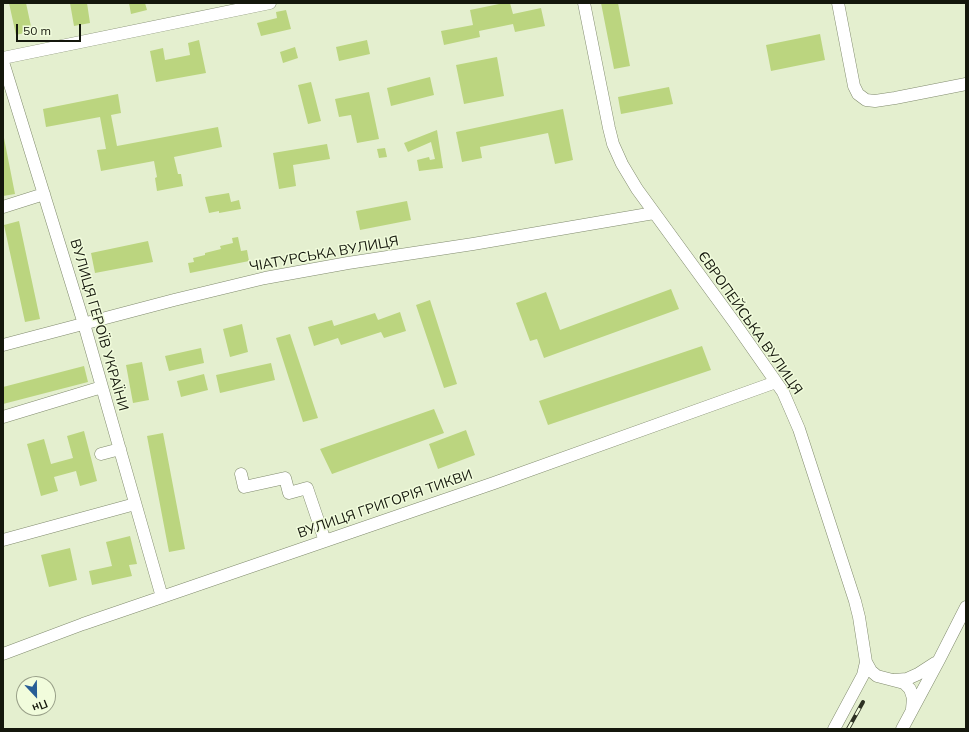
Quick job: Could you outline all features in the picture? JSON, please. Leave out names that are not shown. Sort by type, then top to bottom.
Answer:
[{"type":"street","points":[[3,58],[270,3]]},
{"type":"street","name":"ЄВРОПЕЙСЬКА ВУЛИЦЯ","points":[[584,3],[609,128],[613,144],[622,164],[637,189],[734,322],[783,392],[788,402],[799,429],[855,601],[866,662]]},
{"type":"street","points":[[838,3],[854,86],[858,94],[866,100],[875,101],[895,98],[966,84]]},
{"type":"street","name":"ВУЛИЦЯ ГЕРОЇВ УКРАЇНИ","points":[[3,62],[84,324],[162,597]]},
{"type":"street","points":[[3,207],[44,194]]},
{"type":"street","name":"ЧІАТУРСЬКА ВУЛИЦЯ","points":[[3,345],[174,300],[265,278],[654,213]]},
{"type":"street","name":"ВУЛИЦЯ ГРИГОРІЯ ТИКВИ","points":[[4,654],[83,624],[494,483],[776,382]]},
{"type":"street","points":[[3,417],[102,387]]},
{"type":"street","points":[[101,454],[120,449]]},
{"type":"street","points":[[241,474],[244,487],[285,478],[289,493],[308,488],[325,541]]},
{"type":"street","points":[[3,540],[135,504]]},
{"type":"street","points":[[902,729],[966,607]]},
{"type":"street","points":[[893,680],[907,679],[918,674],[939,660]]},
{"type":"street","points":[[866,662],[871,671],[877,676],[904,683],[910,689],[913,698],[912,709]]},
{"type":"street","points":[[834,729],[863,675],[866,662]]},
{"type":"building","points":[[9,3],[26,3],[32,31],[16,35]]},
{"type":"building","points":[[70,3],[87,3],[90,23],[74,26]]},
{"type":"building","points":[[129,3],[145,3],[147,10],[131,14]]},
{"type":"building","points":[[510,3],[513,14],[541,8],[545,26],[515,32],[513,24],[479,31],[480,37],[444,45],[441,31],[473,25],[470,10]]},
{"type":"building","points":[[601,3],[618,3],[630,66],[614,69]]},
{"type":"building","points":[[286,10],[291,29],[261,36],[257,23],[277,18],[276,12]]},
{"type":"building","points":[[820,34],[825,60],[771,71],[766,45]]},
{"type":"building","points":[[199,40],[206,73],[156,82],[150,51],[163,48],[165,60],[190,55],[188,43]]},
{"type":"building","points":[[367,40],[370,54],[339,61],[336,47]]},
{"type":"building","points":[[295,47],[298,58],[283,63],[280,52]]},
{"type":"building","points":[[497,57],[504,96],[464,104],[456,65]]},
{"type":"building","points":[[430,77],[434,95],[391,106],[387,88]]},
{"type":"building","points":[[311,82],[321,121],[308,124],[298,85]]},
{"type":"building","points":[[669,87],[673,104],[621,114],[618,97]]},
{"type":"building","points":[[369,92],[379,139],[357,143],[351,115],[339,117],[335,99]]},
{"type":"building","points":[[118,94],[121,113],[111,115],[117,146],[218,127],[222,147],[174,157],[178,174],[181,174],[183,186],[157,191],[155,178],[157,177],[154,161],[101,171],[97,150],[106,149],[100,117],[46,127],[43,109]]},
{"type":"building","points":[[563,109],[573,160],[555,164],[548,133],[480,147],[482,158],[462,162],[456,132]]},
{"type":"building","points":[[437,130],[443,168],[419,171],[417,160],[429,157],[430,160],[435,159],[431,142],[408,152],[404,143]]},
{"type":"building","points":[[4,138],[15,194],[3,196],[3,139]]},
{"type":"building","points":[[327,144],[330,159],[293,165],[296,186],[279,189],[273,153]]},
{"type":"building","points":[[385,148],[387,157],[379,158],[377,149]]},
{"type":"building","points":[[229,193],[231,202],[239,200],[241,209],[219,213],[219,211],[209,213],[205,197]]},
{"type":"building","points":[[407,201],[411,220],[360,230],[356,211]]},
{"type":"building","points":[[19,221],[40,319],[25,322],[4,225]]},
{"type":"building","points":[[238,237],[241,251],[247,250],[249,261],[190,273],[188,263],[194,262],[193,258],[221,249],[220,246],[233,243],[232,238]]},
{"type":"building","points":[[148,241],[153,262],[95,273],[91,253]]},
{"type":"building","points":[[671,289],[679,309],[544,358],[537,339],[530,341],[516,303],[546,292],[560,330]]},
{"type":"building","points":[[430,300],[457,384],[444,388],[416,305]]},
{"type":"building","points":[[400,312],[406,331],[384,338],[381,332],[341,345],[338,338],[314,346],[308,327],[332,320],[334,326],[375,313],[378,320]]},
{"type":"building","points":[[242,324],[248,352],[230,357],[223,329]]},
{"type":"building","points":[[290,334],[318,418],[303,422],[276,338]]},
{"type":"building","points":[[702,346],[711,370],[548,425],[539,401]]},
{"type":"building","points":[[201,348],[204,363],[169,371],[165,356]]},
{"type":"building","points":[[142,362],[149,400],[133,403],[126,365]]},
{"type":"building","points":[[271,363],[275,380],[220,393],[216,375]]},
{"type":"building","points":[[84,366],[88,382],[3,404],[3,387]]},
{"type":"building","points":[[204,374],[208,390],[181,397],[177,381]]},
{"type":"building","points":[[434,409],[444,433],[332,474],[320,449]]},
{"type":"building","points":[[466,430],[475,455],[438,469],[429,444]]},
{"type":"building","points":[[84,431],[97,481],[80,486],[76,471],[54,477],[58,491],[41,496],[27,444],[44,439],[51,464],[73,458],[67,436]]},
{"type":"building","points":[[163,433],[185,549],[169,552],[147,436]]},
{"type":"building","points":[[130,536],[137,564],[129,565],[132,576],[92,585],[89,571],[112,566],[106,542]]},
{"type":"building","points":[[70,548],[77,580],[49,587],[41,555]]},
{"type":"railway","points":[[848,729],[863,702]]}]
